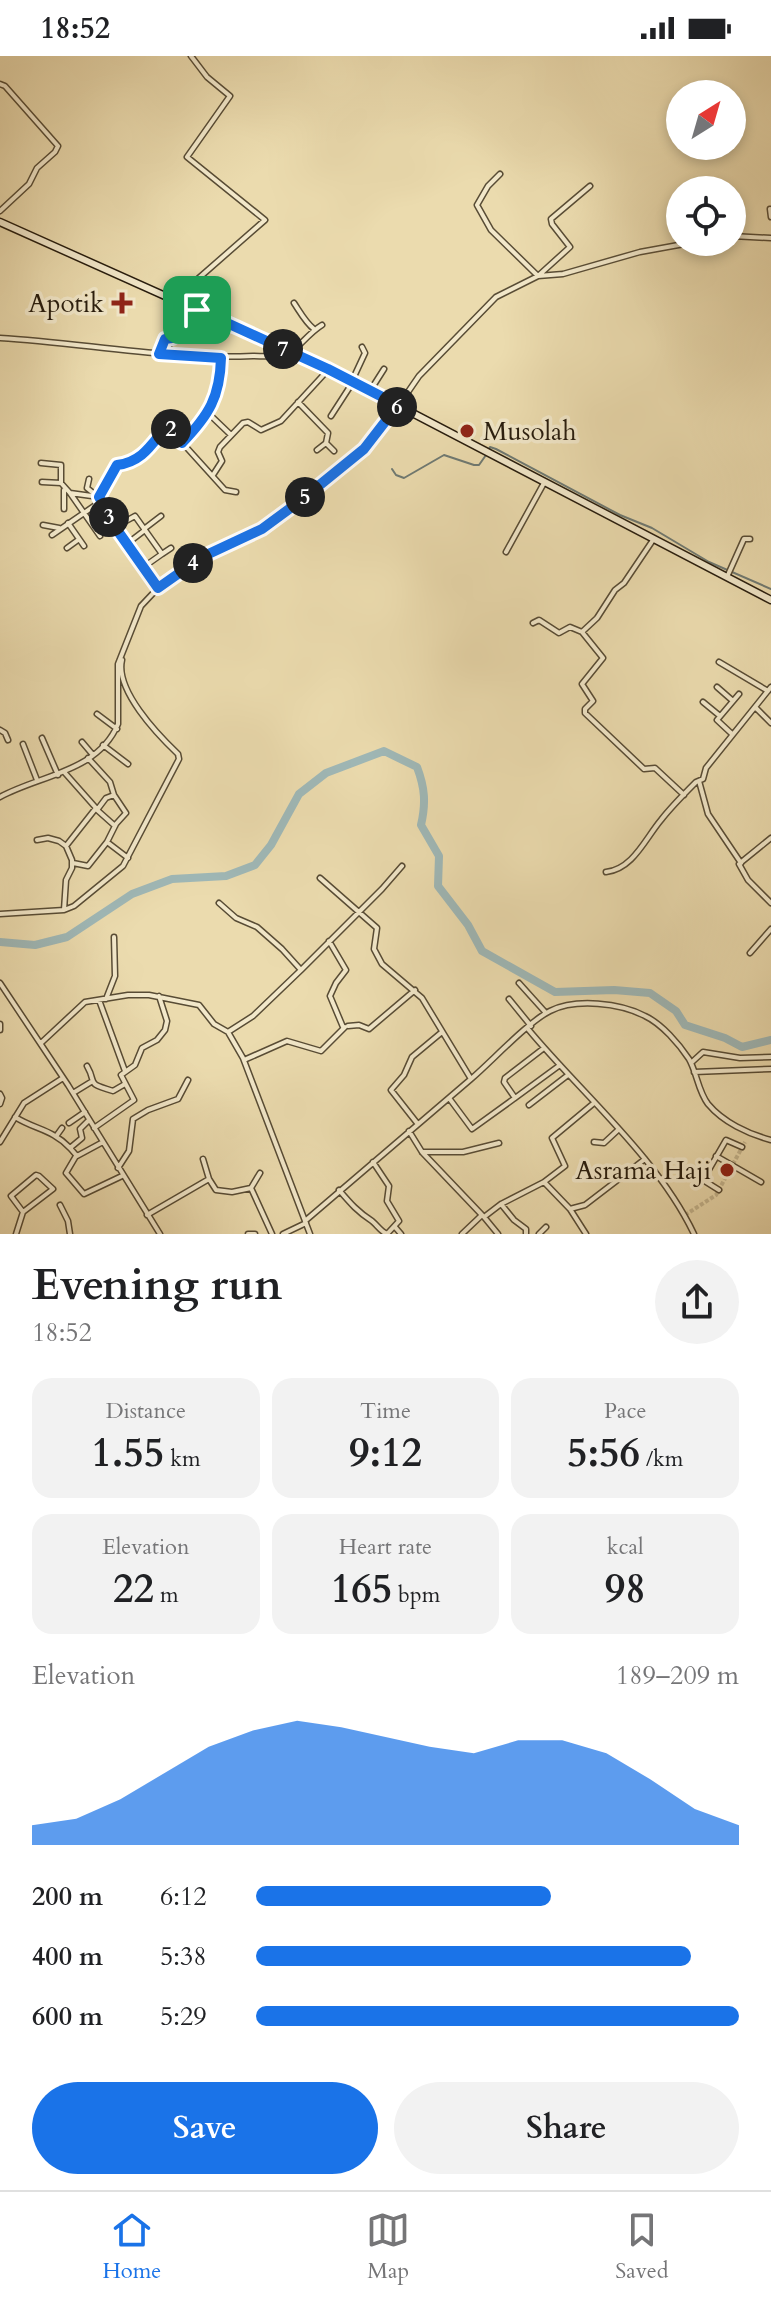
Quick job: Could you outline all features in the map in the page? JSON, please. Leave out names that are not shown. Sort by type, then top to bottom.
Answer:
[{"type":"street","points":[[167,355],[179,301],[192,284],[265,220],[187,157],[230,96],[207,77],[191,56]]},
{"type":"street","points":[[0,84],[58,146],[37,168],[29,184],[0,211]]},
{"type":"street","points":[[500,174],[488,186],[477,205],[491,230],[538,276],[563,274],[650,249],[666,248]]},
{"type":"street","points":[[0,797],[37,780],[65,773],[103,745],[117,729],[117,674],[141,606],[158,588],[202,557],[262,529],[364,449],[419,376],[492,300],[502,292],[525,285],[570,247],[551,219],[590,186]]},
{"type":"street","points":[[770,209],[771,217]]},
{"type":"street","points":[[0,222],[328,369],[729,575],[771,600]]},
{"type":"street","points":[[746,237],[771,238]]},
{"type":"street","points":[[294,303],[305,316],[307,324],[314,329]]},
{"type":"street","points":[[0,338],[221,358],[290,353],[322,325]]},
{"type":"street","points":[[159,354],[165,339],[172,339]]},
{"type":"street","points":[[331,416],[352,382],[365,353],[362,347]]},
{"type":"street","points":[[182,443],[208,413],[218,390],[221,358]]},
{"type":"street","points":[[213,475],[222,461],[219,450],[231,435],[246,422],[261,430],[275,425],[328,369]]},
{"type":"street","points":[[370,391],[384,369]]},
{"type":"street","points":[[298,402],[324,426],[328,435],[326,443],[317,450]]},
{"type":"street","points":[[208,413],[231,435]]},
{"type":"street","points":[[52,535],[99,500],[115,466],[137,459],[166,427],[225,490],[236,492]]},
{"type":"street","points":[[326,443],[334,451]]},
{"type":"street","points":[[41,463],[61,465],[64,509]]},
{"type":"street","points":[[89,479],[87,488],[99,500],[158,588]]},
{"type":"street","points":[[506,552],[546,481]]},
{"type":"street","points":[[42,482],[63,485],[100,536]]},
{"type":"street","points":[[70,493],[99,500]]},
{"type":"street","points":[[105,511],[116,503]]},
{"type":"street","points":[[115,527],[133,515],[162,554]]},
{"type":"street","points":[[127,543],[161,516]]},
{"type":"street","points":[[68,523],[84,546]]},
{"type":"street","points":[[43,525],[61,528]]},
{"type":"street","points":[[582,632],[597,618],[615,590],[647,553],[654,538]]},
{"type":"street","points":[[67,548],[79,539]]},
{"type":"street","points":[[729,575],[744,539],[750,539]]},
{"type":"street","points":[[145,566],[171,548]]},
{"type":"street","points":[[533,623],[539,620],[559,633],[570,627],[582,632],[603,658],[582,684],[593,701],[585,713],[644,769],[655,768],[684,795]]},
{"type":"street","points":[[0,914],[64,910],[74,906],[118,872],[179,757],[153,731],[122,681],[123,650]]},
{"type":"street","points":[[606,872],[614,871],[632,858],[662,818],[703,779],[706,768],[769,689],[719,662]]},
{"type":"street","points":[[717,687],[733,701]]},
{"type":"street","points":[[732,734],[717,720],[739,694]]},
{"type":"street","points":[[703,702],[720,716]]},
{"type":"street","points":[[755,707],[771,723]]},
{"type":"street","points":[[97,714],[117,729]]},
{"type":"street","points":[[0,730],[8,740]]},
{"type":"street","points":[[42,738],[58,775]]},
{"type":"street","points":[[73,863],[88,866],[126,813],[114,795],[110,782],[82,742]]},
{"type":"street","points":[[23,744],[37,780]]},
{"type":"street","points":[[103,745],[128,764]]},
{"type":"street","points":[[65,773],[115,826]]},
{"type":"street","points":[[699,781],[708,814],[741,863],[744,875],[771,903]]},
{"type":"street","points":[[66,846],[106,798],[114,795]]},
{"type":"street","points":[[37,840],[50,838],[66,846],[73,863],[66,880],[64,910]]},
{"type":"street","points":[[741,863],[771,838]]},
{"type":"street","points":[[107,842],[128,858]]},
{"type":"street","points":[[228,1032],[253,1016],[402,866]]},
{"type":"street","points":[[320,878],[377,928],[374,949],[382,964],[402,984],[415,990],[426,1004],[471,1079]]},
{"type":"street","points":[[219,903],[236,918],[257,927],[301,970]]},
{"type":"street","points":[[750,953],[771,929]]},
{"type":"street","points":[[106,999],[115,976],[114,937]]},
{"type":"street","points":[[329,941],[346,970],[330,996],[346,1027]]},
{"type":"street","points":[[519,983],[546,1013]]},
{"type":"street","points":[[0,984],[41,1043],[160,1234]]},
{"type":"street","points":[[244,1060],[284,1042],[321,1051],[346,1027],[359,1025],[369,1029],[415,990]]},
{"type":"street","points":[[41,1043],[79,1005],[128,995],[159,996],[195,1003],[214,1024],[228,1032],[244,1060],[310,1234]]},
{"type":"street","points":[[94,1128],[134,1100],[121,1076],[135,1065],[142,1048],[157,1040],[165,1030],[167,1021],[159,996]]},
{"type":"street","points":[[509,999],[544,1048],[645,1159],[678,1203],[694,1234]]},
{"type":"street","points":[[99,1000],[125,1071]]},
{"type":"street","points":[[283,1234],[305,1222],[546,1013],[575,1004],[635,1012],[651,1020],[691,1063],[706,1101],[732,1124],[771,1140]]},
{"type":"street","points":[[418,1124],[391,1090],[404,1075],[412,1057],[442,1032]]},
{"type":"street","points":[[515,1098],[504,1082],[505,1078],[544,1048]]},
{"type":"street","points":[[691,1063],[703,1052],[740,1058],[771,1057]]},
{"type":"street","points":[[449,1098],[472,1129],[560,1065]]},
{"type":"street","points":[[87,1066],[91,1082]]},
{"type":"street","points":[[694,1072],[771,1069]]},
{"type":"street","points":[[529,1105],[568,1075]]},
{"type":"street","points":[[0,1142],[27,1100],[63,1078]]},
{"type":"street","points":[[118,1168],[129,1151],[133,1119],[178,1099],[188,1080]]},
{"type":"street","points":[[91,1082],[113,1091],[125,1084]]},
{"type":"street","points":[[73,1093],[91,1082]]},
{"type":"street","points":[[0,1094],[0,1104]]},
{"type":"street","points":[[462,1234],[501,1204],[544,1182],[565,1166],[552,1137],[594,1103]]},
{"type":"street","points":[[69,1123],[85,1112]]},
{"type":"street","points":[[15,1117],[57,1135],[76,1156]]},
{"type":"street","points":[[70,1148],[82,1138],[80,1129],[89,1120]]},
{"type":"street","points":[[57,1135],[62,1128]]},
{"type":"street","points":[[594,1142],[604,1143],[618,1130]]},
{"type":"street","points":[[409,1131],[422,1152],[483,1216],[495,1233]]},
{"type":"street","points":[[719,1190],[703,1180],[727,1139],[742,1147]]},
{"type":"street","points":[[103,1142],[76,1156],[66,1173],[84,1194],[122,1176]]},
{"type":"street","points":[[422,1152],[463,1152],[499,1143]]},
{"type":"street","points":[[716,1156],[761,1182]]},
{"type":"street","points":[[203,1159],[214,1188],[232,1192],[251,1188]]},
{"type":"street","points":[[570,1209],[585,1205],[645,1159]]},
{"type":"street","points":[[339,1190],[363,1219],[387,1234],[399,1221],[387,1201],[389,1186],[373,1162]]},
{"type":"street","points":[[260,1173],[251,1188],[272,1234]]},
{"type":"street","points":[[16,1234],[23,1212],[53,1189],[39,1176],[36,1175],[11,1196],[23,1212]]},
{"type":"street","points":[[147,1215],[209,1179]]},
{"type":"street","points":[[544,1182],[570,1209],[586,1234]]},
{"type":"street","points":[[501,1204],[526,1229],[526,1234]]},
{"type":"street","points":[[60,1205],[70,1234]]},
{"type":"street","points":[[395,1227],[401,1234]]},
{"type":"street","points":[[539,1234],[546,1227]]},
{"type":"street","points":[[248,1234],[255,1234]]},
{"type":"waterway","points":[[489,449],[496,449],[620,515],[652,528],[709,562],[771,589]]},
{"type":"waterway","points":[[392,469],[404,478],[444,455],[474,465],[479,465],[486,455]]},
{"type":"waterway","points":[[0,942],[35,945],[67,937],[132,894],[172,879],[226,876],[255,865],[271,845],[299,794],[326,773],[384,751],[417,767],[424,796],[421,825],[439,856],[438,886],[468,925],[482,951],[555,992],[614,990],[650,993],[676,1011],[685,1025],[742,1047],[771,1040]]},
{"type":"tunnel","points":[[685,1215],[716,1195],[745,1142]]},
{"type":"place","name":"Apotik","points":[[122,303]]},
{"type":"place","name":"Musolah","points":[[467,431]]},
{"type":"place","name":"Asrama Haji","points":[[727,1170]]},
{"type":"route","points":[[179,301],[197,310],[328,369],[398,405],[364,449],[300,501],[262,529],[202,557],[158,588],[115,527],[99,497],[117,465],[137,459],[166,427],[182,443],[214,403],[221,376],[221,358],[159,354],[165,339],[172,339],[179,301]]}]
